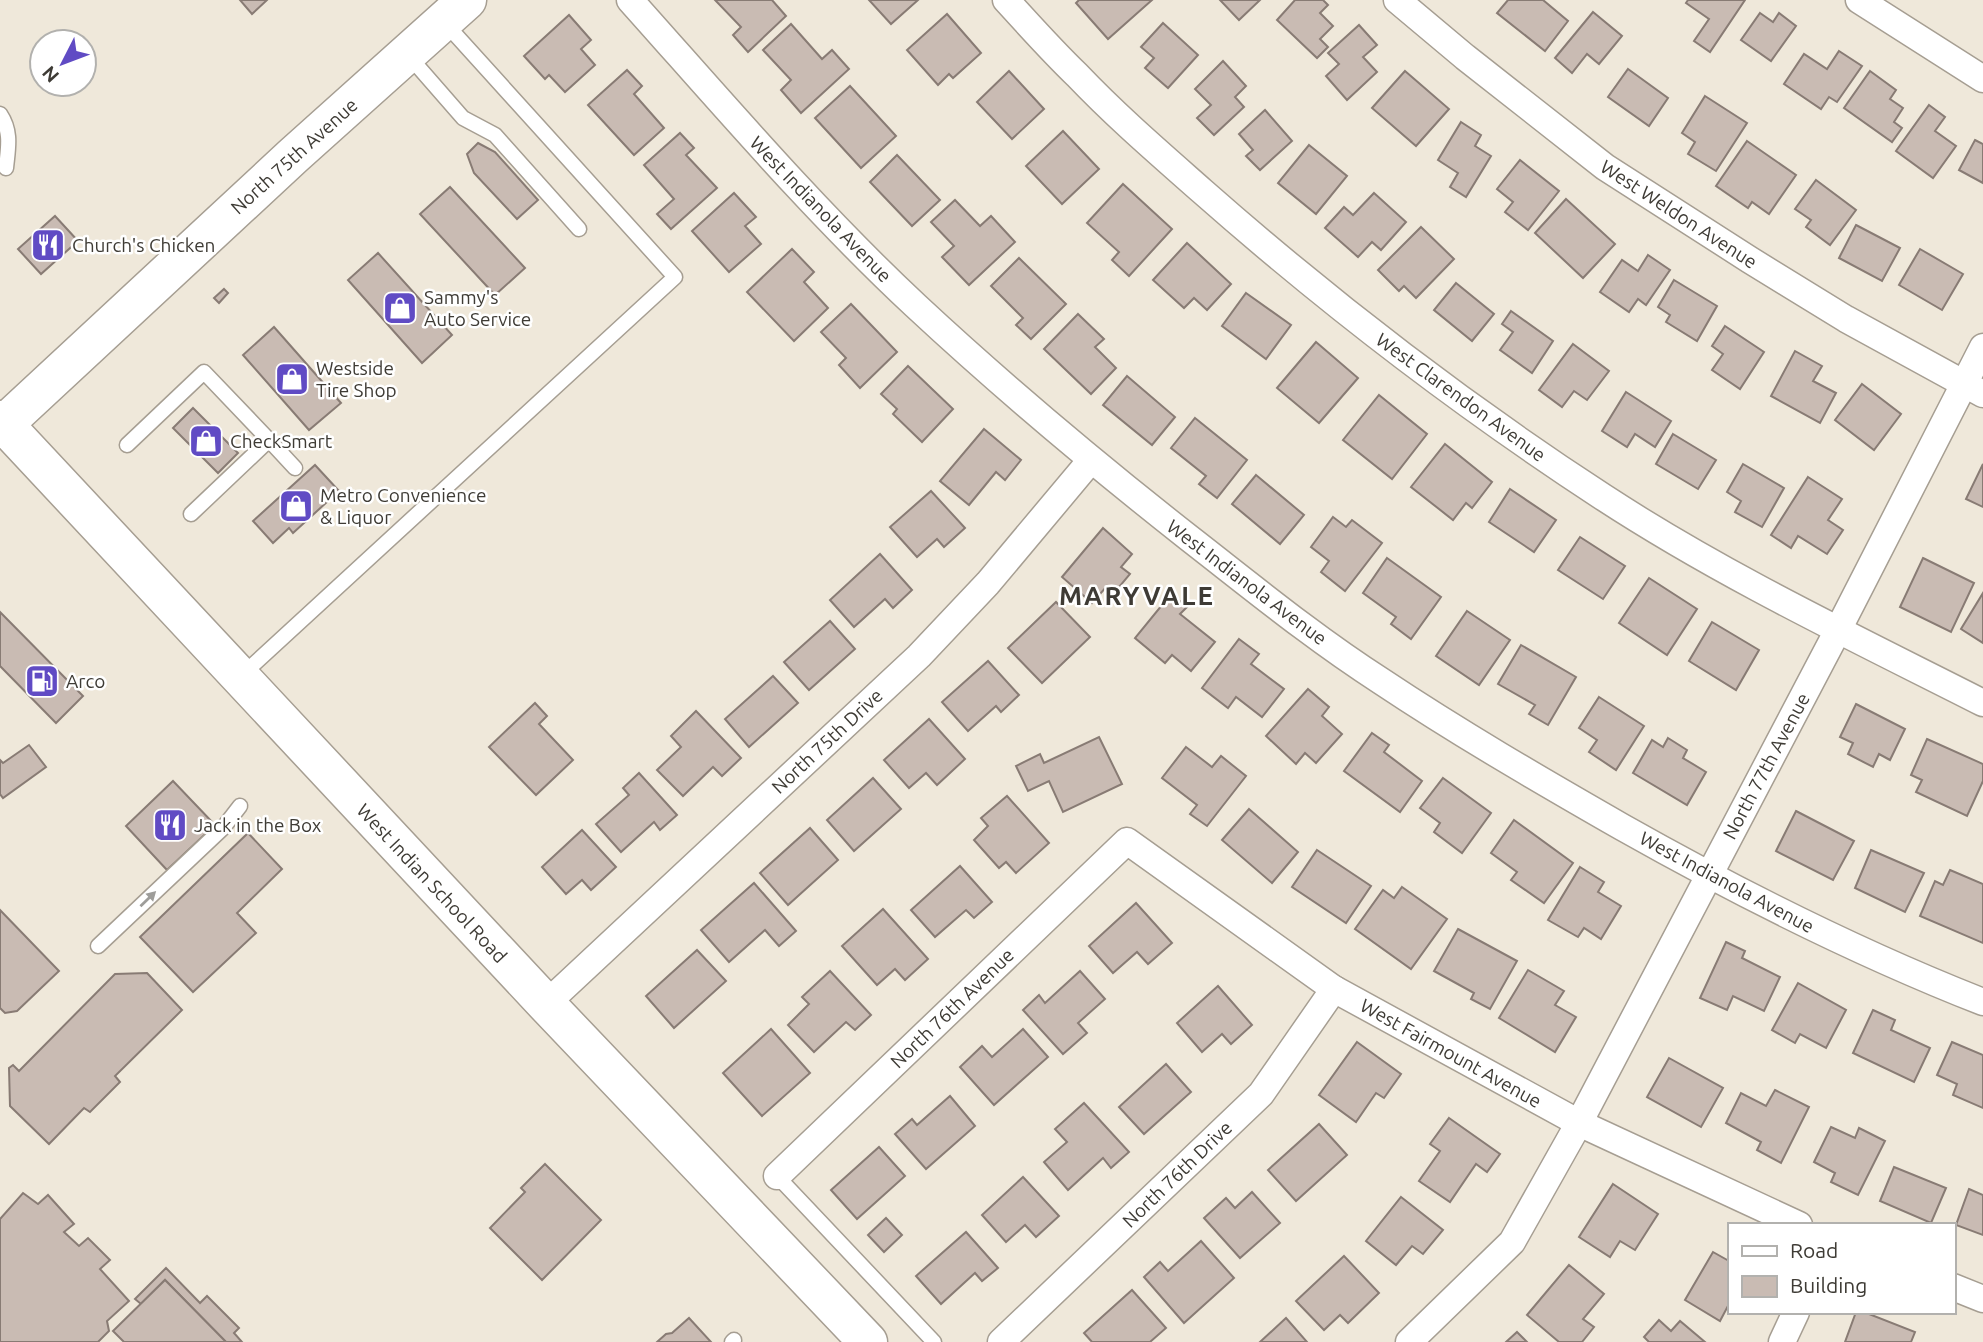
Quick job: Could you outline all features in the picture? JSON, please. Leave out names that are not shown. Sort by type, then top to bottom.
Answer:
[{"type":"main road","name":"North 75th Avenue","points":[[1,424],[455,11]]},
{"type":"main road","name":"West Indian School Road","points":[[1,424],[868,1342]]},
{"type":"street","name":"West Indianola Avenue","points":[[630,0],[743,127],[913,304],[1091,460],[1270,602],[1380,681],[1526,772],[1708,875],[1823,932],[1983,1002]]},
{"type":"street","name":"West Clarendon Avenue","points":[[1006,0],[1077,76],[1257,240],[1364,326],[1502,429],[1605,498],[1713,563],[1838,630],[1983,702]]},
{"type":"street","name":"West Weldon Avenue","points":[[1397,0],[1605,167],[1846,319],[1973,390]]},
{"type":"street","points":[[1859,0],[1983,79]]},
{"type":"street","name":"North 77th Avenue","points":[[1409,1342],[1512,1242],[1579,1124],[1838,630],[1973,390],[1983,346]]},
{"type":"street","name":"North 75th Drive","points":[[546,1004],[919,656],[988,583],[1091,460]]},
{"type":"street","name":"West Fairmount Avenue","points":[[1127,841],[1334,989],[1579,1124],[1795,1223]]},
{"type":"street","name":"North 76th Avenue","points":[[777,1176],[1127,841]]},
{"type":"street","name":"North 76th Drive","points":[[1001,1342],[1261,1094],[1334,989]]},
{"type":"street","points":[[1955,1288],[1983,1298]]},
{"type":"street","points":[[1782,1342],[1795,1314]]},
{"type":"lane","points":[[240,677],[675,277],[455,11]]},
{"type":"lane","points":[[407,54],[463,118],[495,135],[579,229]]},
{"type":"lane","points":[[0,114],[6,123],[9,136],[6,168]]},
{"type":"lane","points":[[127,445],[204,372],[295,468]]},
{"type":"lane","points":[[191,514],[269,440]]},
{"type":"lane","points":[[98,946],[223,828],[240,806]]},
{"type":"lane","points":[[777,1176],[934,1342]]},
{"type":"building","points":[[240,0],[267,0],[252,14]]},
{"type":"building","points":[[715,0],[772,0],[786,16],[748,52],[733,35],[741,27]]},
{"type":"building","points":[[869,0],[918,0],[891,24]]},
{"type":"building","points":[[1079,0],[1152,0],[1108,39],[1076,3]]},
{"type":"building","points":[[1220,0],[1260,0],[1239,20]]},
{"type":"building","points":[[1295,0],[1323,0],[1328,5],[1320,13],[1333,26],[1320,39],[1328,47],[1317,58],[1277,20]]},
{"type":"building","points":[[1508,0],[1543,0],[1568,21],[1545,51],[1497,13]]},
{"type":"building","points":[[1688,0],[1745,0],[1710,52],[1694,41],[1709,19],[1686,3]]},
{"type":"building","points":[[1593,12],[1622,36],[1599,64],[1587,54],[1572,73],[1555,58]]},
{"type":"building","points":[[1760,13],[1773,22],[1779,13],[1796,26],[1771,61],[1741,40]]},
{"type":"building","points":[[947,14],[981,53],[953,78],[949,74],[938,85],[907,50]]},
{"type":"building","points":[[569,15],[591,40],[581,49],[595,65],[565,92],[549,75],[545,79],[524,56]]},
{"type":"building","points":[[1163,23],[1198,55],[1168,88],[1145,68],[1154,58],[1141,47]]},
{"type":"building","points":[[791,24],[822,59],[832,50],[849,69],[801,113],[781,90],[791,80],[763,50]]},
{"type":"building","points":[[1359,25],[1377,45],[1363,57],[1377,72],[1347,100],[1326,76],[1339,64],[1328,53]]},
{"type":"building","points":[[1839,51],[1862,66],[1837,102],[1829,97],[1821,109],[1784,84],[1804,54],[1827,69]]},
{"type":"building","points":[[1223,61],[1246,86],[1235,97],[1244,107],[1214,135],[1197,118],[1211,105],[1195,89]]},
{"type":"building","points":[[1628,69],[1668,98],[1649,126],[1608,97]]},
{"type":"building","points":[[627,70],[642,86],[634,94],[664,128],[634,155],[588,105]]},
{"type":"building","points":[[1009,71],[1044,109],[1012,139],[977,102]]},
{"type":"building","points":[[1405,71],[1449,109],[1416,146],[1372,108]]},
{"type":"building","points":[[1870,71],[1896,90],[1890,99],[1903,108],[1894,122],[1902,128],[1892,142],[1844,108]]},
{"type":"building","points":[[850,86],[896,136],[861,168],[815,118]]},
{"type":"building","points":[[1705,96],[1747,123],[1716,171],[1688,154],[1695,142],[1682,133]]},
{"type":"building","points":[[1929,105],[1945,117],[1935,131],[1956,146],[1933,178],[1896,151]]},
{"type":"building","points":[[1265,110],[1292,141],[1260,170],[1246,156],[1253,150],[1239,134]]},
{"type":"building","points":[[1461,122],[1481,135],[1475,146],[1491,156],[1466,197],[1450,187],[1458,173],[1438,160]]},
{"type":"building","points":[[1063,131],[1099,169],[1062,204],[1026,166]]},
{"type":"building","points":[[680,133],[694,148],[686,155],[717,188],[671,229],[657,214],[674,199],[644,165]]},
{"type":"building","points":[[1975,140],[1983,144],[1983,183],[1959,170]]},
{"type":"building","points":[[1747,141],[1796,175],[1769,214],[1752,202],[1748,208],[1716,186]]},
{"type":"building","points":[[478,143],[495,152],[538,200],[517,219],[474,173],[467,154]]},
{"type":"building","points":[[1309,145],[1347,176],[1316,214],[1278,183]]},
{"type":"building","points":[[897,155],[940,200],[912,226],[870,182]]},
{"type":"building","points":[[1520,160],[1559,191],[1528,230],[1505,212],[1513,202],[1497,189]]},
{"type":"building","points":[[1816,180],[1856,210],[1830,245],[1806,227],[1811,220],[1795,209]]},
{"type":"building","points":[[1123,184],[1172,229],[1129,276],[1112,260],[1119,252],[1087,223]]},
{"type":"building","points":[[450,187],[525,268],[495,295],[420,214]]},
{"type":"building","points":[[734,193],[756,217],[745,226],[761,244],[729,272],[692,231]]},
{"type":"building","points":[[1374,193],[1406,222],[1381,250],[1372,242],[1358,257],[1325,228],[1344,207],[1353,215]]},
{"type":"building","points":[[1566,199],[1615,244],[1583,278],[1535,233]]},
{"type":"building","points":[[955,200],[980,226],[991,216],[1015,242],[969,285],[942,257],[954,246],[931,222]]},
{"type":"building","name":"Church's Chicken","points":[[55,216],[78,241],[41,274],[18,249]]},
{"type":"building","points":[[1856,225],[1900,248],[1882,281],[1839,258]]},
{"type":"building","points":[[1421,227],[1454,259],[1416,298],[1404,286],[1399,291],[1378,270]]},
{"type":"building","points":[[1187,243],[1231,284],[1207,310],[1194,298],[1184,308],[1153,280]]},
{"type":"building","points":[[792,249],[814,272],[804,282],[828,308],[794,341],[747,292]]},
{"type":"building","points":[[1920,249],[1963,274],[1942,310],[1899,285]]},
{"type":"building","name":"Sammy's Auto Service","points":[[378,253],[452,335],[422,363],[348,280]]},
{"type":"building","points":[[1648,255],[1670,270],[1646,305],[1638,299],[1629,312],[1600,292],[1622,260],[1638,271]]},
{"type":"building","points":[[1019,258],[1066,304],[1031,339],[1016,325],[1023,318],[991,286]]},
{"type":"building","points":[[1674,280],[1717,306],[1697,341],[1666,322],[1670,315],[1658,307]]},
{"type":"building","points":[[1456,283],[1494,314],[1472,341],[1434,310]]},
{"type":"building","points":[[224,289],[228,293],[219,303],[214,298]]},
{"type":"building","points":[[1246,293],[1291,325],[1266,359],[1222,326]]},
{"type":"building","points":[[851,304],[897,352],[860,388],[839,365],[846,358],[821,332]]},
{"type":"building","points":[[1511,311],[1553,341],[1532,373],[1500,350],[1513,332],[1502,324]]},
{"type":"building","points":[[1078,314],[1104,339],[1095,347],[1116,368],[1091,394],[1044,349]]},
{"type":"building","points":[[1725,326],[1764,352],[1740,389],[1712,370],[1723,354],[1712,346]]},
{"type":"building","name":"Westside Tire Shop","points":[[274,327],[341,403],[309,430],[243,355]]},
{"type":"building","points":[[1316,342],[1358,378],[1319,423],[1277,388]]},
{"type":"building","points":[[1573,344],[1609,371],[1587,400],[1574,391],[1562,407],[1539,390]]},
{"type":"building","points":[[1795,351],[1822,366],[1813,381],[1836,393],[1820,423],[1771,396]]},
{"type":"building","points":[[908,366],[953,409],[922,442],[893,414],[897,409],[881,394]]},
{"type":"building","points":[[1127,376],[1175,417],[1152,445],[1103,405]]},
{"type":"building","points":[[1862,384],[1901,414],[1874,450],[1835,420]]},
{"type":"building","points":[[1626,392],[1671,421],[1655,447],[1635,434],[1627,447],[1602,431]]},
{"type":"building","points":[[1379,395],[1427,434],[1392,479],[1343,440]]},
{"type":"building","name":"CheckSmart","points":[[193,408],[238,453],[218,473],[173,428]]},
{"type":"building","points":[[1195,418],[1247,460],[1217,498],[1199,484],[1206,476],[1171,448]]},
{"type":"building","points":[[984,429],[1021,460],[1005,480],[996,472],[969,505],[940,481]]},
{"type":"building","points":[[1673,434],[1716,460],[1698,489],[1656,464]]},
{"type":"building","points":[[1445,444],[1492,482],[1472,508],[1466,503],[1453,520],[1411,487]]},
{"type":"building","points":[[1743,464],[1784,488],[1762,527],[1735,512],[1741,501],[1727,492]]},
{"type":"building","points":[[1983,464],[1983,507],[1966,499]]},
{"type":"building","name":"Metro Convenience & Liquor","points":[[315,465],[339,491],[293,533],[289,528],[273,543],[253,521]]},
{"type":"building","points":[[1256,475],[1304,515],[1280,544],[1232,504]]},
{"type":"building","points":[[1808,477],[1842,499],[1828,520],[1843,530],[1827,554],[1798,536],[1791,548],[1771,535]]},
{"type":"building","points":[[1510,489],[1556,520],[1534,552],[1489,522]]},
{"type":"building","points":[[931,491],[965,528],[944,547],[937,539],[917,557],[890,527]]},
{"type":"building","points":[[1333,517],[1346,527],[1352,520],[1382,543],[1345,591],[1321,572],[1329,561],[1311,547]]},
{"type":"building","points":[[1103,528],[1132,554],[1121,567],[1130,574],[1115,592],[1107,586],[1092,603],[1062,577]]},
{"type":"building","points":[[1580,537],[1625,566],[1603,599],[1558,570]]},
{"type":"building","points":[[880,554],[912,590],[893,608],[885,599],[854,627],[830,600]]},
{"type":"building","points":[[1387,558],[1441,597],[1411,639],[1391,624],[1396,617],[1363,593]]},
{"type":"building","points":[[1923,558],[1974,583],[1951,632],[1900,607]]},
{"type":"building","points":[[1649,578],[1697,609],[1667,655],[1619,623]]},
{"type":"building","points":[[1983,593],[1983,643],[1961,629]]},
{"type":"building","points":[[1171,594],[1187,607],[1180,614],[1215,642],[1191,671],[1172,655],[1165,663],[1135,638]]},
{"type":"building","points":[[1056,602],[1090,637],[1042,683],[1008,648]]},
{"type":"building","points":[[1467,611],[1510,640],[1479,685],[1436,656]]},
{"type":"building","name":"Arco","points":[[0,612],[83,696],[56,723],[0,666]]},
{"type":"building","points":[[830,621],[855,649],[809,690],[784,662]]},
{"type":"building","points":[[1712,622],[1759,650],[1736,690],[1689,661]]},
{"type":"building","points":[[1239,639],[1259,654],[1251,664],[1284,689],[1262,717],[1236,697],[1228,708],[1202,688]]},
{"type":"building","points":[[1521,645],[1576,677],[1548,725],[1529,714],[1535,705],[1498,684]]},
{"type":"building","points":[[988,661],[1019,695],[1001,712],[996,706],[968,731],[942,702]]},
{"type":"building","points":[[773,676],[798,703],[749,747],[725,719]]},
{"type":"building","points":[[1308,689],[1329,707],[1322,716],[1342,734],[1316,763],[1305,753],[1296,764],[1266,736]]},
{"type":"building","points":[[1599,697],[1644,726],[1616,770],[1589,752],[1597,740],[1579,728]]},
{"type":"building","points":[[535,703],[547,716],[539,724],[573,760],[536,795],[489,747]]},
{"type":"building","points":[[1856,704],[1905,729],[1890,760],[1879,754],[1873,767],[1848,754],[1853,743],[1840,737]]},
{"type":"building","points":[[696,711],[741,758],[722,776],[713,767],[683,796],[657,770],[681,747],[671,736]]},
{"type":"building","points":[[929,719],[965,759],[937,785],[926,773],[909,788],[884,760]]},
{"type":"building","points":[[1372,733],[1389,745],[1384,752],[1422,781],[1400,812],[1344,771]]},
{"type":"building","points":[[1099,737],[1122,784],[1063,812],[1049,781],[1028,791],[1016,766],[1040,754],[1044,763]]},
{"type":"building","points":[[1668,738],[1687,750],[1683,758],[1706,772],[1687,805],[1633,773],[1652,740],[1663,747]]},
{"type":"building","points":[[1927,739],[1983,764],[1983,781],[1967,816],[1916,792],[1922,780],[1911,775]]},
{"type":"building","points":[[29,745],[46,767],[3,798],[0,794],[0,760],[3,763]]},
{"type":"building","points":[[1186,747],[1212,767],[1221,756],[1246,776],[1207,826],[1190,814],[1197,805],[1162,778]]},
{"type":"building","points":[[639,773],[677,815],[660,830],[654,822],[621,852],[596,824],[629,795],[623,788]]},
{"type":"building","points":[[873,778],[901,809],[854,851],[827,820]]},
{"type":"building","points":[[1443,778],[1491,813],[1462,853],[1434,832],[1440,823],[1420,808]]},
{"type":"building","name":"Jack in the Box","points":[[173,781],[215,825],[167,870],[126,826]]},
{"type":"building","points":[[1007,796],[1049,843],[1016,873],[1006,862],[999,868],[974,840],[988,826],[981,818]]},
{"type":"building","points":[[1249,809],[1298,852],[1272,883],[1222,840]]},
{"type":"building","points":[[1796,811],[1854,841],[1833,880],[1776,851]]},
{"type":"building","points":[[1514,820],[1573,863],[1544,903],[1511,880],[1517,872],[1491,853]]},
{"type":"building","points":[[810,828],[838,860],[788,905],[760,873]]},
{"type":"building","points":[[582,830],[616,867],[591,890],[582,880],[566,894],[542,867]]},
{"type":"building","points":[[248,833],[282,869],[237,913],[256,933],[193,992],[140,937]]},
{"type":"building","points":[[1317,850],[1371,886],[1346,923],[1292,887]]},
{"type":"building","points":[[1871,850],[1924,873],[1905,912],[1855,888]]},
{"type":"building","points":[[960,866],[992,902],[974,918],[966,910],[935,937],[911,910]]},
{"type":"building","points":[[1580,867],[1604,882],[1598,892],[1621,906],[1601,939],[1584,928],[1578,937],[1548,920]]},
{"type":"building","points":[[1950,870],[1983,884],[1983,943],[1920,916],[1935,881],[1943,885]]},
{"type":"building","points":[[754,883],[796,931],[779,946],[765,930],[729,962],[701,930]]},
{"type":"building","points":[[1402,887],[1447,919],[1411,969],[1355,929],[1383,890],[1394,898]]},
{"type":"building","points":[[1136,903],[1172,943],[1148,964],[1137,952],[1113,973],[1089,946]]},
{"type":"building","points":[[883,909],[928,959],[905,980],[895,969],[877,985],[842,946]]},
{"type":"building","points":[[0,910],[59,971],[17,1011],[5,1013],[0,1008]]},
{"type":"building","points":[[1458,929],[1517,961],[1490,1009],[1471,999],[1474,993],[1434,971]]},
{"type":"building","points":[[1726,942],[1745,951],[1742,958],[1780,977],[1764,1011],[1733,996],[1727,1010],[1700,998]]},
{"type":"building","points":[[697,950],[726,981],[674,1028],[646,996]]},
{"type":"building","points":[[1528,970],[1564,991],[1555,1005],[1576,1017],[1555,1052],[1499,1018]]},
{"type":"building","points":[[830,971],[871,1015],[855,1030],[846,1022],[814,1052],[788,1025],[809,1004],[802,997]]},
{"type":"building","points":[[1080,971],[1105,999],[1078,1023],[1087,1033],[1063,1054],[1023,1010],[1039,995],[1045,1003]]},
{"type":"building","points":[[147,973],[182,1010],[115,1076],[120,1082],[90,1112],[84,1108],[49,1144],[10,1106],[9,1068],[13,1065],[19,1071],[115,974]]},
{"type":"building","points":[[1798,983],[1846,1010],[1826,1048],[1800,1034],[1795,1043],[1772,1030]]},
{"type":"building","points":[[1218,986],[1252,1025],[1231,1044],[1222,1034],[1202,1052],[1177,1023]]},
{"type":"building","points":[[1873,1010],[1895,1020],[1891,1030],[1930,1048],[1914,1082],[1853,1053]]},
{"type":"building","points":[[771,1029],[810,1073],[762,1116],[723,1073]]},
{"type":"building","points":[[1023,1029],[1048,1057],[994,1105],[960,1067],[982,1046],[992,1057]]},
{"type":"building","points":[[1357,1042],[1401,1074],[1384,1098],[1376,1093],[1356,1122],[1319,1095]]},
{"type":"building","points":[[1952,1042],[1983,1055],[1983,1108],[1953,1095],[1957,1084],[1937,1075]]},
{"type":"building","points":[[1669,1058],[1723,1088],[1701,1127],[1647,1097]]},
{"type":"building","points":[[1166,1064],[1191,1092],[1144,1134],[1119,1107]]},
{"type":"building","points":[[1775,1090],[1809,1107],[1781,1163],[1757,1150],[1761,1142],[1726,1123],[1741,1093],[1766,1106]]},
{"type":"building","points":[[950,1096],[975,1126],[926,1169],[895,1134],[912,1119],[917,1125]]},
{"type":"building","points":[[1084,1103],[1129,1152],[1111,1168],[1103,1158],[1068,1190],[1044,1162],[1067,1142],[1055,1129]]},
{"type":"building","points":[[1449,1118],[1500,1154],[1487,1172],[1476,1164],[1450,1202],[1419,1181],[1440,1151],[1430,1144]]},
{"type":"building","points":[[1319,1124],[1347,1155],[1296,1201],[1268,1170]]},
{"type":"building","points":[[1831,1127],[1855,1138],[1859,1128],[1885,1141],[1858,1195],[1831,1182],[1835,1173],[1814,1162]]},
{"type":"building","points":[[879,1147],[905,1176],[857,1219],[831,1190]]},
{"type":"building","points":[[545,1164],[601,1220],[542,1280],[490,1228],[525,1192],[521,1188]]},
{"type":"building","points":[[1894,1167],[1946,1188],[1931,1223],[1880,1201]]},
{"type":"building","points":[[1023,1177],[1059,1216],[1036,1237],[1025,1225],[1006,1242],[982,1215]]},
{"type":"building","points":[[1613,1184],[1658,1214],[1635,1250],[1620,1241],[1610,1257],[1579,1237]]},
{"type":"building","points":[[1969,1189],[1983,1195],[1983,1235],[1956,1225]]},
{"type":"building","points":[[1252,1192],[1280,1223],[1240,1258],[1204,1218],[1226,1198],[1235,1208]]},
{"type":"building","points":[[23,1193],[38,1204],[48,1195],[74,1224],[64,1232],[79,1246],[88,1238],[110,1260],[100,1269],[129,1301],[107,1321],[109,1331],[98,1342],[0,1342],[0,1219]]},
{"type":"building","points":[[1401,1197],[1443,1230],[1423,1254],[1412,1246],[1396,1265],[1366,1241]]},
{"type":"building","points":[[886,1218],[902,1235],[884,1252],[868,1235]]},
{"type":"building","points":[[966,1232],[998,1268],[982,1281],[975,1273],[941,1304],[916,1276]]},
{"type":"building","points":[[1201,1241],[1234,1278],[1184,1323],[1144,1277],[1160,1262],[1168,1271]]},
{"type":"building","points":[[1713,1252],[1728,1260],[1728,1306],[1720,1321],[1685,1300]]},
{"type":"building","points":[[1344,1256],[1379,1293],[1348,1323],[1340,1315],[1324,1330],[1296,1301]]},
{"type":"building","points":[[1569,1265],[1604,1294],[1583,1319],[1594,1327],[1582,1342],[1559,1342],[1527,1315]]},
{"type":"building","points":[[166,1268],[200,1303],[207,1296],[239,1328],[234,1333],[242,1342],[226,1342],[165,1280],[141,1304],[135,1299]]},
{"type":"building","points":[[165,1280],[226,1342],[124,1342],[113,1331]]},
{"type":"building","points":[[1132,1290],[1166,1328],[1150,1342],[1092,1342],[1084,1333]]},
{"type":"building","points":[[1855,1314],[1869,1314],[1915,1332],[1911,1342],[1845,1342]]},
{"type":"building","points":[[689,1318],[711,1342],[657,1342],[666,1334],[672,1333]]},
{"type":"building","points":[[1286,1318],[1307,1342],[1260,1342]]},
{"type":"building","points":[[1659,1320],[1671,1331],[1680,1321],[1705,1342],[1649,1342],[1644,1337]]},
{"type":"building","points":[[1517,1332],[1527,1342],[1506,1342]]},
{"type":"place","name":"Church's Chicken","points":[[48,245]]},
{"type":"place","name":"Sammy's Auto Service","points":[[400,308]]},
{"type":"place","name":"Westside Tire Shop","points":[[292,379]]},
{"type":"place","name":"CheckSmart","points":[[206,441]]},
{"type":"place","name":"Metro Convenience & Liquor","points":[[296,506]]},
{"type":"place","name":"Arco","points":[[42,681]]},
{"type":"place","name":"Jack in the Box","points":[[170,825]]},
{"type":"district","name":"MARYVALE","points":[[1137,595]]}]
